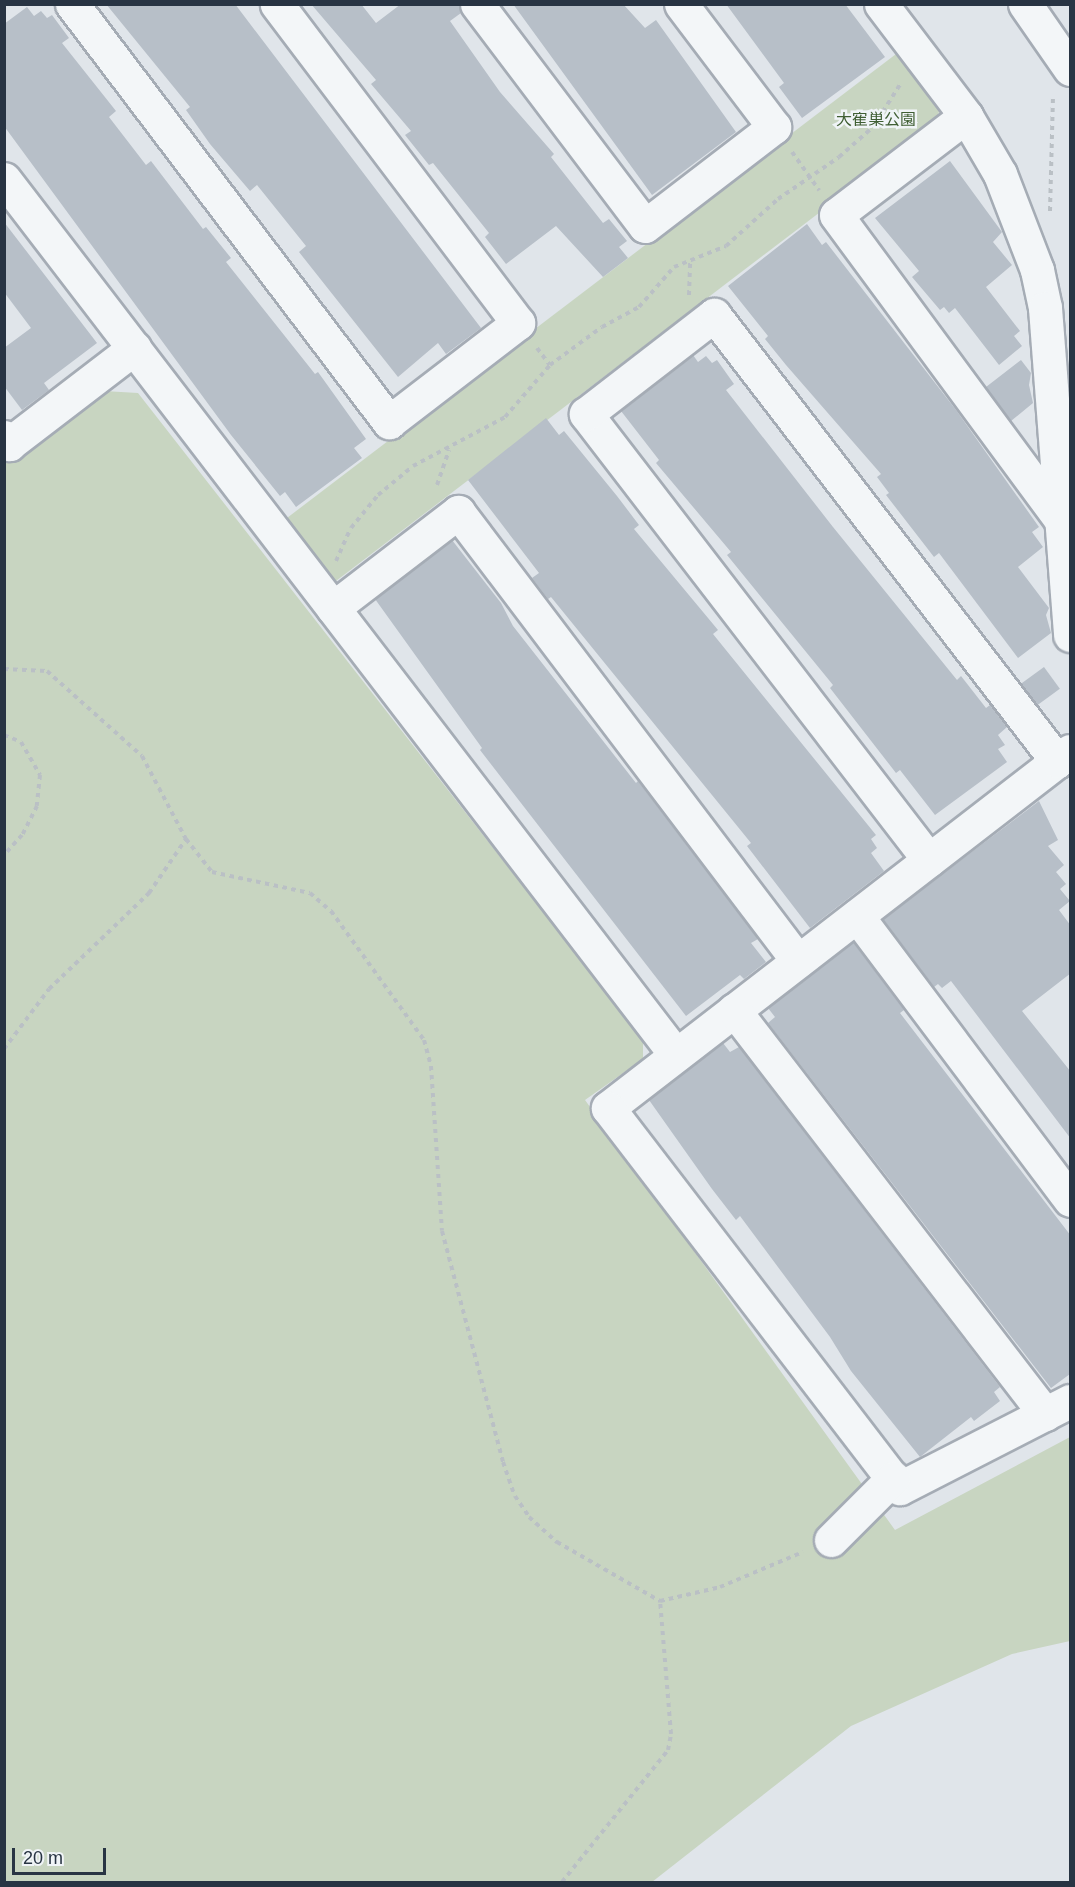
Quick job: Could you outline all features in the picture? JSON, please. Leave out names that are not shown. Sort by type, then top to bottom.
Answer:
[{"type":"street","points":[[72,4],[389,422],[518,323],[277,4]]},
{"type":"street","points":[[477,4],[645,226],[774,128],[681,4]]},
{"type":"street","points":[[882,4],[966,116],[1000,174],[1037,270],[1045,308],[1060,519],[1071,634]]},
{"type":"street","points":[[1024,4],[1063,60]]},
{"type":"street","points":[[966,116],[836,215],[1060,519]]},
{"type":"street","points":[[4,179],[676,1055]]},
{"type":"street","points":[[734,1010],[1058,1408],[900,1488],[608,1108],[734,1010],[930,860],[1064,756],[714,315],[586,414],[930,860]]},
{"type":"street","points":[[4,437],[9,444],[134,348]]},
{"type":"street","points":[[333,608],[458,512],[798,961]]},
{"type":"street","points":[[857,916],[1071,1200]]},
{"type":"street","points":[[831,1540],[893,1478]]},
{"type":"path","points":[[333,608],[336,561],[351,528],[378,495],[413,466],[505,417],[550,365],[602,327],[639,307],[674,267],[726,246],[808,175],[839,156],[873,127],[909,69],[923,59]]},
{"type":"path","points":[[1050,219],[1063,60]]},
{"type":"path","points":[[774,128],[836,215]]},
{"type":"path","points":[[4,669],[47,671],[89,705],[142,756],[186,838],[212,872],[310,893],[331,911],[424,1040],[430,1066],[442,1231],[503,1462],[515,1496],[529,1517],[557,1542],[660,1601],[720,1587],[831,1540]]},
{"type":"path","points":[[4,735],[21,742],[40,775],[37,806],[22,835],[4,855]]},
{"type":"path","points":[[4,1049],[49,989],[149,893],[186,838]]},
{"type":"path","points":[[562,1882],[668,1750],[671,1734],[660,1601]]},
{"type":"green space","name":"大寉巣公園","points":[[900,51],[940,105],[937,123],[332,584],[283,521]]},
{"type":"green space","points":[[104,391],[138,393],[643,1040],[643,1059],[585,1100],[895,1530],[1070,1437],[1070,1641],[1012,1654],[851,1726],[652,1882],[5,1882],[4,465]]},
{"type":"building","points":[[106,4],[235,4],[481,328],[446,354],[438,343],[398,377],[299,252],[306,246],[257,185],[250,191],[210,144],[186,110],[190,107]]},
{"type":"building","points":[[311,4],[361,4],[376,23],[401,4],[459,4],[461,13],[450,21],[500,92],[554,154],[551,157],[603,223],[609,219],[627,241],[619,247],[628,258],[603,277],[556,226],[506,264],[485,237],[489,233],[433,163],[429,165],[405,135],[411,131],[371,84],[376,80]]},
{"type":"building","points":[[513,4],[623,4],[645,28],[656,20],[736,132],[652,195]]},
{"type":"building","points":[[726,4],[845,4],[885,57],[802,118],[779,87],[784,83]]},
{"type":"building","points":[[27,7],[34,16],[41,11],[47,18],[52,15],[69,38],[62,43],[116,111],[109,117],[146,165],[151,161],[203,229],[206,227],[231,258],[226,262],[315,374],[318,372],[366,439],[354,448],[362,458],[296,507],[285,492],[280,496],[231,435],[4,126],[4,24]]},
{"type":"building","points":[[950,161],[1002,232],[993,242],[1012,265],[986,287],[1020,331],[1014,336],[1022,346],[999,365],[955,308],[949,313],[944,307],[940,310],[912,277],[919,271],[875,218]]},
{"type":"building","points":[[4,222],[97,343],[44,383],[49,390],[22,410],[4,386],[4,348],[31,328],[4,292]]},
{"type":"building","points":[[807,224],[822,245],[826,242],[956,410],[1039,527],[1032,532],[1043,547],[1018,567],[1049,608],[1046,615],[1051,633],[1018,658],[939,553],[934,557],[886,495],[889,493],[877,477],[881,474],[786,365],[765,339],[768,336],[728,286]]},
{"type":"building","points":[[693,355],[698,362],[706,356],[712,363],[717,360],[734,384],[726,390],[833,527],[957,680],[961,676],[986,708],[990,705],[1007,727],[998,735],[1005,745],[998,749],[1007,762],[935,815],[900,770],[896,773],[830,688],[833,685],[727,555],[731,552],[656,463],[659,460],[621,411]]},
{"type":"building","points":[[1021,360],[1031,373],[1029,385],[1033,403],[1011,421],[986,387]]},
{"type":"building","points":[[546,418],[559,435],[564,431],[617,496],[639,525],[634,529],[718,630],[713,634],[876,835],[871,839],[877,848],[871,853],[884,871],[810,928],[747,846],[751,843],[551,597],[548,599],[532,578],[539,573],[468,480]]},
{"type":"building","points":[[452,540],[501,603],[513,626],[636,783],[638,781],[758,939],[751,943],[766,962],[744,979],[740,975],[686,1016],[480,750],[482,748],[375,599]]},
{"type":"building","points":[[1044,667],[1060,689],[1037,705],[1021,683]]},
{"type":"building","points":[[1039,801],[1058,840],[1048,846],[1064,865],[1056,872],[1066,884],[1060,889],[1070,901],[1059,910],[1071,926],[1071,973],[1022,1011],[1071,1072],[1071,1139],[951,981],[942,988],[938,984],[934,987],[883,919]]},
{"type":"building","points":[[853,942],[904,1010],[900,1013],[1071,1236],[1070,1374],[1051,1388],[768,1023],[775,1017],[768,1008]]},
{"type":"building","points":[[723,1043],[730,1052],[739,1047],[1000,1387],[994,1392],[1000,1401],[974,1421],[971,1417],[920,1457],[851,1371],[830,1337],[740,1216],[736,1220],[712,1189],[649,1100]]}]
